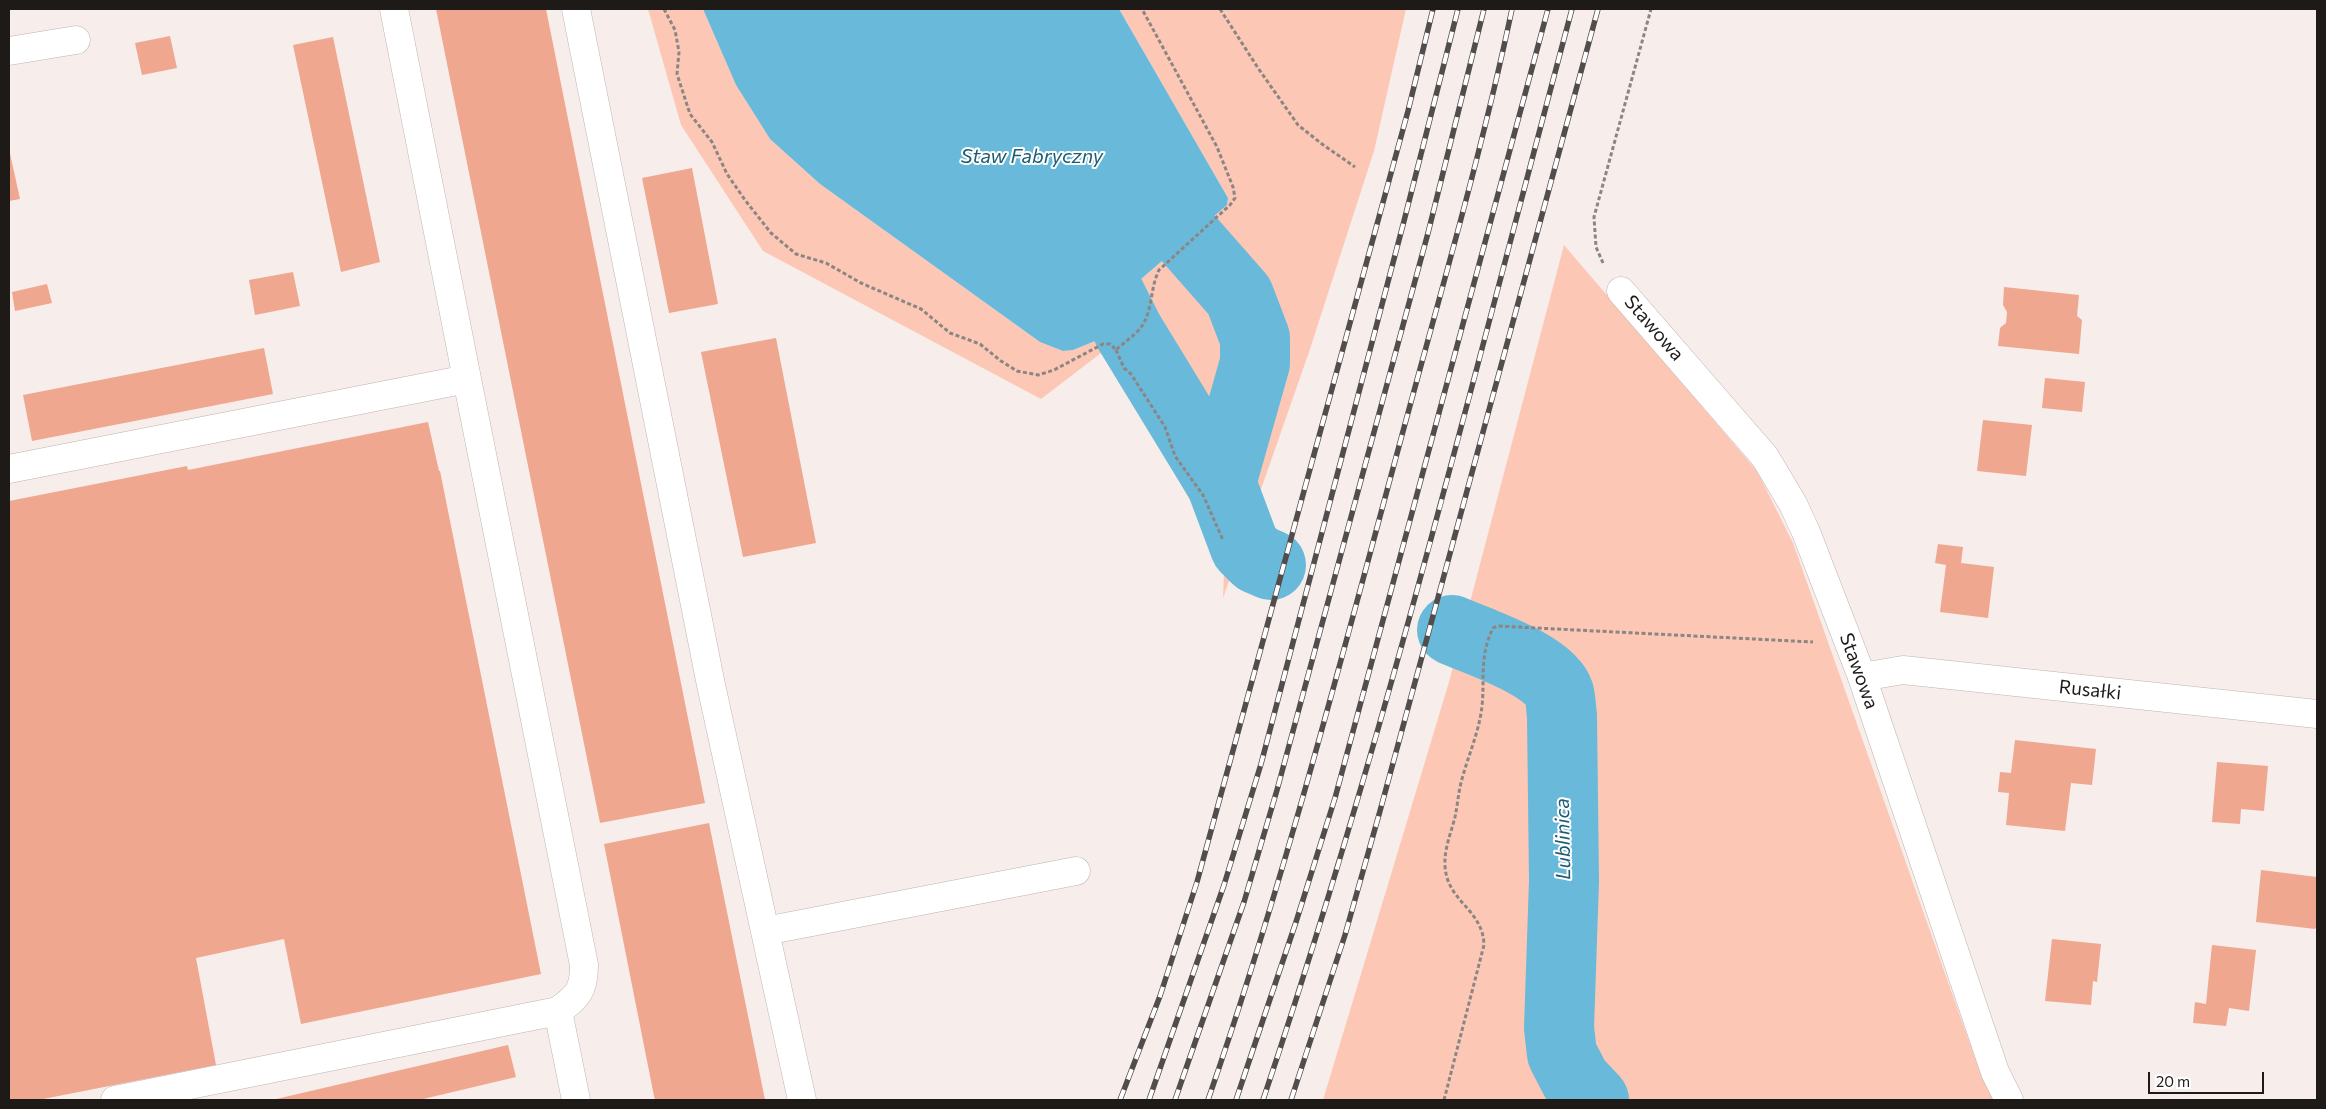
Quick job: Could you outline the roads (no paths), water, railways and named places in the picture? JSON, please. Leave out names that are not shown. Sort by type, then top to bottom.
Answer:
[{"type":"street","points":[[114,1100],[558,1011],[575,998],[582,987],[584,964],[394,9]]},
{"type":"street","points":[[576,9],[711,685],[802,1100]]},
{"type":"street","points":[[9,52],[76,40]]},
{"type":"street","name":"Stawowa","points":[[1621,291],[1750,439],[1779,478],[1806,532],[1862,677],[1995,1072],[2010,1100]]},
{"type":"street","points":[[9,469],[468,378]]},
{"type":"street","name":"Rusałki","points":[[1862,677],[1903,670],[2317,714]]},
{"type":"street","points":[[765,931],[1076,871]]},
{"type":"street","points":[[558,1011],[576,1100]]},
{"type":"water","name":"Staw Fabryczny","points":[[703,9],[1119,9],[1228,198],[1227,205],[1126,292],[1139,325],[1119,343],[1112,337],[1105,337],[1073,350],[1063,351],[1040,342],[820,184],[770,139],[736,85]]},
{"type":"waterway","points":[[1188,238],[1239,296],[1255,338],[1255,363],[1221,483]]},
{"type":"waterway","points":[[1086,247],[1129,332],[1221,483],[1245,547],[1257,559],[1271,565]]},
{"type":"waterway","name":"Lublinica","points":[[1452,630],[1528,664],[1553,683],[1559,693],[1562,716],[1564,881],[1559,1028],[1562,1054],[1576,1081],[1594,1100]]},
{"type":"railway","points":[[1120,1100],[1160,996],[1197,882],[1408,111],[1433,9]]},
{"type":"railway","points":[[1149,1100],[1224,885],[1261,764],[1458,9]]},
{"type":"railway","points":[[1175,1100],[1244,902],[1277,790],[1428,233],[1484,9]]},
{"type":"railway","points":[[1208,1100],[1260,942],[1330,702],[1486,123],[1512,9]]},
{"type":"railway","points":[[1236,1100],[1296,922],[1335,798],[1548,9]]},
{"type":"railway","points":[[1263,1100],[1349,830],[1388,694],[1572,9]]},
{"type":"railway","points":[[1291,1100],[1345,935],[1380,811],[1598,9]]}]
